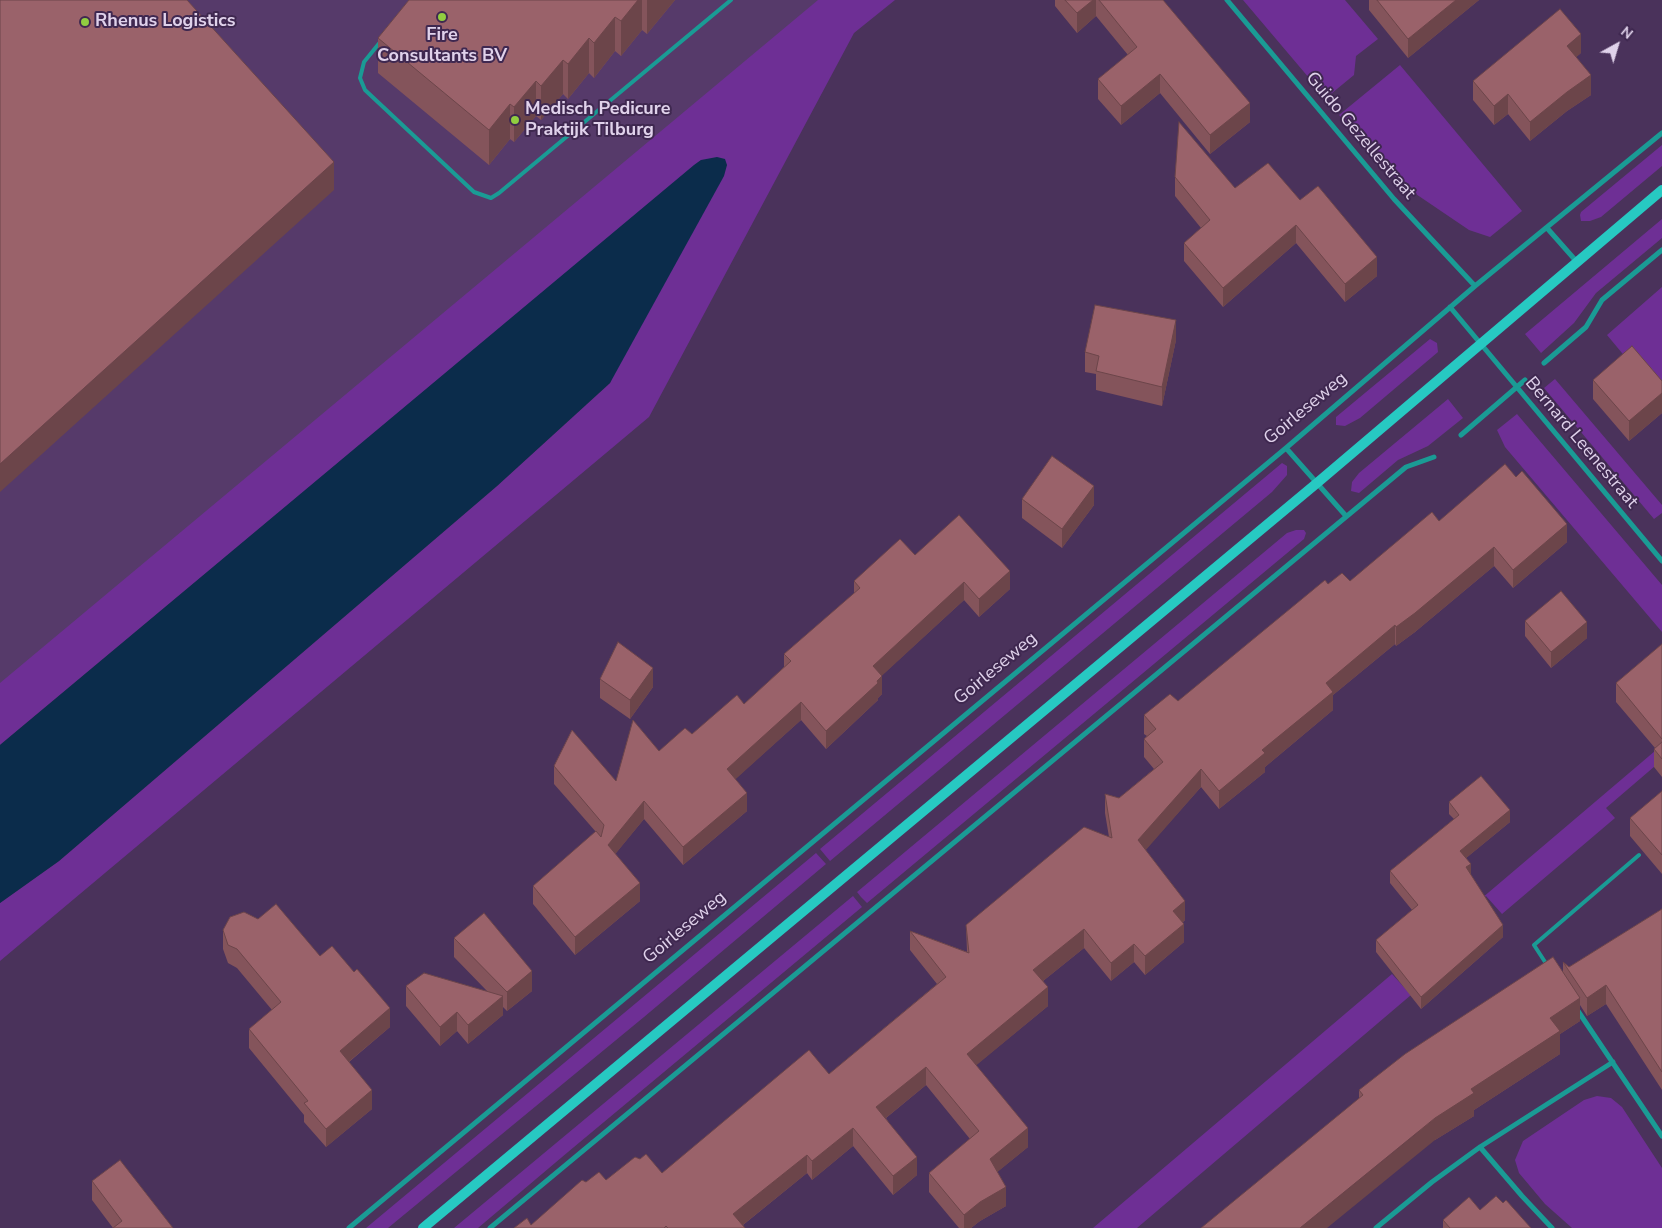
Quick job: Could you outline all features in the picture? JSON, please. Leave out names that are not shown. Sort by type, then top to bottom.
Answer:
[{"type":"street","name":"Guido Gezellestraat","points":[[1227,0],[1394,199],[1475,286]]},
{"type":"street","name":"Goirleseweg","points":[[349,1228],[1286,448],[1475,286],[1662,134]]},
{"type":"street","points":[[423,1228],[1316,483],[1662,190]]},
{"type":"street","points":[[1547,228],[1577,262]]},
{"type":"street","points":[[1544,364],[1586,327],[1602,300],[1662,250]]},
{"type":"street","name":"Bernard Leenestraat","points":[[1450,307],[1662,561]]},
{"type":"street","points":[[1461,434],[1525,380]]},
{"type":"street","points":[[1286,448],[1346,516]]},
{"type":"street","points":[[490,1228],[1406,467],[1434,458]]},
{"type":"street","points":[[1572,1002],[1662,1136]]},
{"type":"street","points":[[1376,1228],[1432,1182],[1480,1147],[1613,1062]]},
{"type":"street","points":[[1480,1147],[1552,1228]]},
{"type":"lane","points":[[382,39],[364,62],[360,78],[366,90],[474,192],[491,198],[500,193],[730,0]]},
{"type":"lane","points":[[1553,973],[1534,945],[1639,855]]},
{"type":"shaded area","points":[[0,0],[829,0],[0,710]]},
{"type":"shaded area","points":[[818,0],[895,0],[854,33],[649,417],[0,961],[0,903],[59,861],[497,486],[610,383],[701,160],[0,745],[0,683]]},
{"type":"shaded area","points":[[1243,0],[1345,0],[1378,39],[1356,56],[1354,75],[1326,98]]},
{"type":"shaded area","points":[[1400,65],[1522,211],[1490,237],[1469,230],[1407,188],[1384,166],[1339,115]]},
{"type":"shaded area","points":[[1662,145],[1662,166],[1601,217],[1590,221],[1581,221],[1581,212]]},
{"type":"shaded area","points":[[1662,219],[1662,238],[1596,293],[1574,323],[1541,353],[1525,334]]},
{"type":"shaded area","points":[[1662,287],[1662,401],[1607,335]]},
{"type":"shaded area","points":[[1430,339],[1437,343],[1438,352],[1360,418],[1345,426],[1336,425],[1336,417]]},
{"type":"shaded area","points":[[1555,379],[1662,505],[1662,513],[1654,519],[1544,388]]},
{"type":"shaded area","points":[[1448,399],[1463,418],[1428,446],[1398,460],[1359,493],[1351,491],[1352,482],[1359,473]]},
{"type":"shaded area","points":[[1517,414],[1662,585],[1662,632],[1505,447],[1497,430]]},
{"type":"shaded area","points":[[1282,463],[1287,466],[1287,475],[1272,492],[830,861],[820,849]]},
{"type":"shaded area","points":[[1304,530],[1306,533],[1304,539],[867,903],[861,897],[857,892],[1287,533]]},
{"type":"shaded area","points":[[1662,745],[1662,760],[1606,808],[1615,818],[1502,914],[1486,896],[1417,956],[1415,955]]},
{"type":"shaded area","points":[[816,853],[826,864],[644,1017],[388,1228],[366,1228]]},
{"type":"shaded area","points":[[853,896],[862,907],[478,1228],[454,1228]]},
{"type":"shaded area","points":[[1392,974],[1411,995],[1137,1228],[1093,1228]]},
{"type":"shaded area","points":[[1597,1096],[1611,1098],[1622,1107],[1662,1168],[1662,1228],[1572,1228],[1545,1204],[1519,1173],[1515,1160],[1523,1141],[1584,1100]]},
{"type":"water","points":[[717,157],[725,159],[727,165],[724,176],[610,383],[497,486],[59,861],[0,903],[0,745],[694,165],[701,160]]},
{"type":"building","points":[[0,0],[187,0],[334,162],[0,464]]},
{"type":"building","points":[[409,0],[638,0],[621,21],[615,17],[594,43],[589,38],[568,64],[563,60],[541,86],[536,81],[514,107],[510,104],[489,130],[378,38]]},
{"type":"building","points":[[1065,0],[1093,0],[1077,13]]},
{"type":"building","points":[[1099,0],[1163,0],[1250,103],[1210,135],[1160,74],[1121,106],[1098,79],[1137,47]]},
{"type":"building","points":[[1377,0],[1456,0],[1408,39]]},
{"type":"building","points":[[1560,9],[1581,34],[1567,46],[1591,75],[1530,122],[1508,94],[1494,106],[1473,81]]},
{"type":"building","points":[[1179,122],[1235,188],[1268,163],[1300,200],[1318,186],[1377,257],[1345,284],[1296,225],[1223,288],[1184,243],[1210,220],[1175,177]]},
{"type":"building","points":[[1095,305],[1176,320],[1162,387],[1096,371],[1099,356],[1085,352]]},
{"type":"building","points":[[1632,346],[1662,381],[1662,393],[1629,421],[1593,380]]},
{"type":"building","points":[[1052,456],[1094,486],[1062,529],[1022,499]]},
{"type":"building","points":[[1505,464],[1516,477],[1522,471],[1567,524],[1513,570],[1494,547],[1415,613],[1396,627],[1395,625],[1326,683],[1333,692],[1262,750],[1265,753],[1219,791],[1201,769],[1138,840],[1185,901],[1173,911],[1184,924],[1145,956],[1134,944],[1111,963],[1084,929],[1033,970],[1048,987],[967,1054],[1028,1128],[990,1159],[1006,1187],[980,1202],[964,1215],[929,1173],[979,1131],[926,1067],[876,1107],[917,1157],[893,1176],[853,1128],[812,1161],[807,1155],[733,1214],[745,1228],[668,1228],[666,1226],[664,1228],[514,1228],[527,1218],[531,1225],[582,1180],[586,1182],[599,1172],[606,1180],[635,1157],[640,1159],[646,1154],[662,1173],[809,1050],[829,1074],[946,977],[910,931],[969,953],[966,925],[1084,827],[1112,838],[1105,794],[1119,798],[1163,762],[1144,739],[1156,729],[1144,715],[1170,694],[1178,701],[1325,580],[1328,584],[1342,573],[1350,581],[1432,512],[1439,521]]},
{"type":"building","points":[[959,515],[1010,571],[979,599],[964,582],[873,666],[882,676],[877,681],[878,683],[826,731],[801,702],[727,769],[747,793],[683,847],[644,801],[608,845],[640,883],[575,937],[533,886],[596,831],[601,837],[604,825],[554,766],[572,730],[616,781],[633,720],[659,751],[685,728],[692,734],[737,695],[744,704],[791,661],[784,654],[860,588],[854,581],[900,539],[915,555]]},
{"type":"building","points":[[1561,591],[1587,622],[1551,652],[1525,621]]},
{"type":"building","points":[[618,642],[653,668],[630,700],[600,679]]},
{"type":"building","points":[[1662,644],[1662,739],[1616,683]]},
{"type":"building","points":[[1662,742],[1662,759],[1654,749]]},
{"type":"building","points":[[1481,776],[1510,810],[1460,851],[1471,864],[1466,867],[1503,925],[1421,997],[1376,940],[1418,905],[1390,871],[1459,815],[1449,802]]},
{"type":"building","points":[[1662,791],[1662,855],[1630,818]]},
{"type":"building","points":[[276,904],[320,956],[332,946],[354,972],[357,969],[390,1008],[340,1051],[372,1090],[326,1129],[304,1103],[308,1101],[249,1029],[281,1002],[237,949],[228,945],[223,930],[230,917],[244,912],[258,919]]},
{"type":"building","points":[[1662,909],[1662,1072],[1606,985],[1587,998],[1563,962],[1569,967]]},
{"type":"building","points":[[484,913],[532,971],[507,992],[454,938]]},
{"type":"building","points":[[1553,957],[1580,998],[1550,1018],[1560,1031],[1471,1089],[1474,1093],[1435,1118],[1300,1228],[1201,1228],[1363,1095],[1359,1090],[1405,1054]]},
{"type":"building","points":[[424,973],[503,996],[468,1025],[457,1012],[440,1027],[406,986]]},
{"type":"building","points":[[120,1160],[173,1228],[113,1228],[122,1221],[92,1181]]},
{"type":"building","points":[[1496,1196],[1503,1203],[1506,1200],[1531,1228],[1450,1228],[1443,1220],[1469,1197],[1480,1210]]},
{"type":"place","name":"Fire Consultants BV","points":[[442,17]]},
{"type":"place","name":"Rhenus Logistics","points":[[85,22]]},
{"type":"place","name":"Medisch Pedicure Praktijk Tilburg","points":[[515,120]]}]
